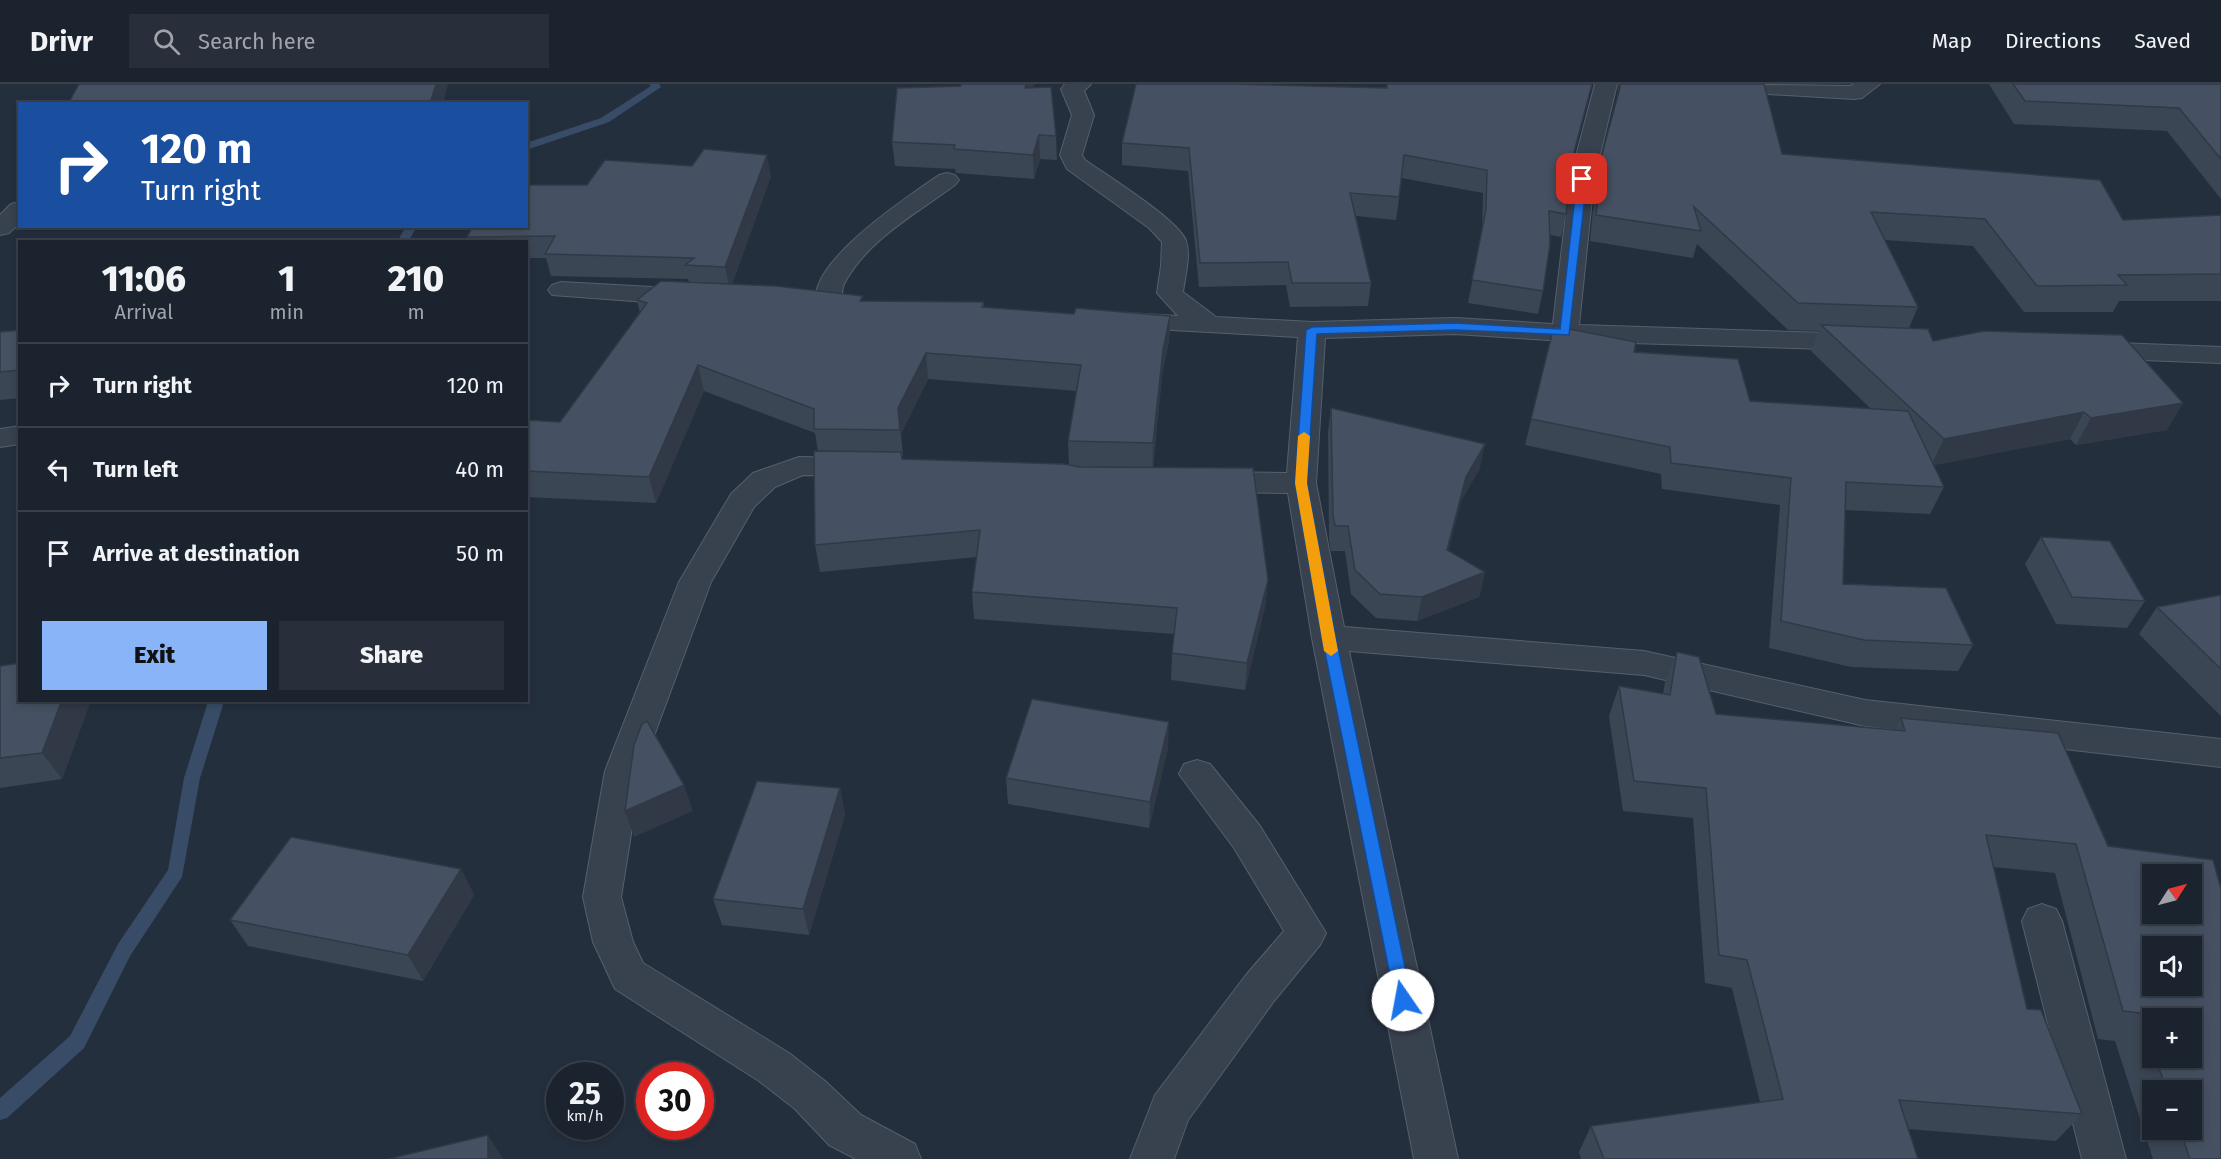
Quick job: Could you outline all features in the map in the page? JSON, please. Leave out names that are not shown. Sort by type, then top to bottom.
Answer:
[{"type":"street","points":[[1080,84],[1072,89],[1083,116],[1071,155],[1075,164],[1158,223],[1174,241],[1174,266],[1170,293],[1182,306],[1209,325]]},
{"type":"street","points":[[1565,333],[1582,179],[1606,84]]},
{"type":"street","points":[[1700,84],[1854,93],[1869,84]]},
{"type":"street","points":[[829,305],[830,286],[854,252],[881,226],[947,180]]},
{"type":"street","points":[[0,228],[18,211]]},
{"type":"street","points":[[561,290],[712,298]]},
{"type":"street","points":[[1102,319],[1312,330],[1455,326],[1565,333],[1887,343]]},
{"type":"street","points":[[1312,330],[1301,483],[1329,638],[1436,1159]]},
{"type":"street","points":[[2066,349],[2221,355]]},
{"type":"street","points":[[0,438],[18,435]]},
{"type":"street","points":[[890,467],[799,466],[764,480],[742,501],[695,582],[623,771],[602,897],[613,942],[629,976],[774,1067],[810,1095],[845,1130],[899,1159]]},
{"type":"street","points":[[1185,482],[1301,483]]},
{"type":"street","points":[[1329,638],[1644,663],[1865,713],[2221,753]]},
{"type":"street","points":[[1152,1159],[1170,1109],[1260,988],[1306,933],[1247,837],[1197,774]]},
{"type":"street","points":[[2042,921],[2104,1159]]},
{"type":"building","points":[[79,84],[436,84],[431,102],[69,102]]},
{"type":"building","points":[[961,84],[1026,84],[1025,88],[1051,87],[1056,136],[1039,135],[1033,155],[954,149],[955,145],[892,142],[897,88],[961,86]]},
{"type":"building","points":[[1136,84],[1387,88],[1387,84],[1592,84],[1573,156],[1566,214],[1549,211],[1550,244],[1543,291],[1472,280],[1486,210],[1487,170],[1404,155],[1399,197],[1350,193],[1371,283],[1292,283],[1288,262],[1200,263],[1189,148],[1122,143]]},
{"type":"building","points":[[1621,84],[1764,84],[1782,154],[2100,180],[2123,220],[2221,215],[2221,274],[2118,275],[2127,285],[2037,286],[1985,219],[1871,212],[1918,307],[1798,303],[1694,207],[1701,231],[1596,215],[1602,154]]},
{"type":"building","points":[[2013,84],[2221,84],[2221,159],[2179,108],[2025,101]]},
{"type":"building","points":[[704,149],[767,155],[725,267],[685,265],[694,258],[545,254],[555,236],[467,237],[472,228],[528,228],[528,185],[587,185],[605,160],[692,166]]},
{"type":"building","points":[[661,281],[776,286],[863,296],[860,301],[984,302],[982,307],[1074,314],[1076,308],[1170,316],[1163,350],[1153,443],[1068,441],[1081,365],[926,353],[898,408],[900,430],[814,429],[814,409],[698,365],[649,477],[528,471],[528,420],[560,422],[647,303],[637,300]]},
{"type":"building","points":[[1821,325],[1928,329],[1933,341],[1984,331],[2122,335],[2183,403],[2091,418],[2084,412],[1944,439]]},
{"type":"building","points":[[1554,326],[1636,342],[1634,352],[1738,359],[1750,401],[1908,411],[1944,487],[1846,482],[1843,584],[1946,588],[1973,645],[1864,640],[1781,621],[1791,478],[1671,463],[1670,447],[1531,419]]},
{"type":"building","points":[[18,330],[18,370],[0,372],[0,332]]},
{"type":"building","points":[[1331,408],[1485,444],[1466,477],[1447,550],[1485,572],[1422,597],[1380,594],[1355,570],[1348,526],[1335,526],[1333,515]]},
{"type":"building","points":[[814,451],[901,452],[902,459],[1064,464],[1080,467],[1253,468],[1268,580],[1247,663],[1172,653],[1177,608],[972,592],[980,530],[815,545]]},
{"type":"building","points":[[2041,537],[2110,541],[2145,601],[2072,597]]},
{"type":"building","points":[[2221,595],[2221,669],[2157,607]]},
{"type":"building","points":[[1677,652],[1699,657],[1716,714],[1905,731],[1901,718],[2058,733],[2108,846],[2213,860],[2221,889],[2221,1159],[2190,1159],[2183,1140],[2202,1140],[2202,1080],[2163,1080],[2159,1068],[2202,1068],[2202,1008],[2142,1008],[2142,1019],[2140,1013],[2123,1011],[2076,844],[1986,835],[2027,1009],[2041,1010],[2082,1114],[1899,1100],[1918,1159],[1604,1159],[1591,1126],[1783,1099],[1747,960],[1719,955],[1706,788],[1634,781],[1619,686],[1670,695]]},
{"type":"building","points":[[18,663],[18,702],[61,702],[42,753],[0,758],[0,666]]},
{"type":"building","points":[[1032,699],[1169,722],[1150,802],[1006,778]]},
{"type":"building","points":[[647,721],[684,785],[625,811],[634,745],[642,724]]},
{"type":"building","points":[[757,781],[840,788],[803,909],[713,899]]},
{"type":"building","points":[[291,837],[461,869],[408,955],[230,920]]},
{"type":"building","points":[[488,1135],[488,1159],[388,1159]]},
{"type":"waterway","points":[[528,146],[605,120],[656,87],[654,84]]},
{"type":"waterway","points":[[403,240],[411,228]]},
{"type":"waterway","points":[[0,1111],[77,1042],[124,950],[176,872],[192,778],[215,705],[213,702]]},
{"type":"slow traffic","points":[[1304,436],[1301,483],[1331,651]]},
{"type":"route","points":[[1403,1000],[1329,638],[1301,483],[1312,330],[1455,326],[1565,333],[1582,179]]}]
